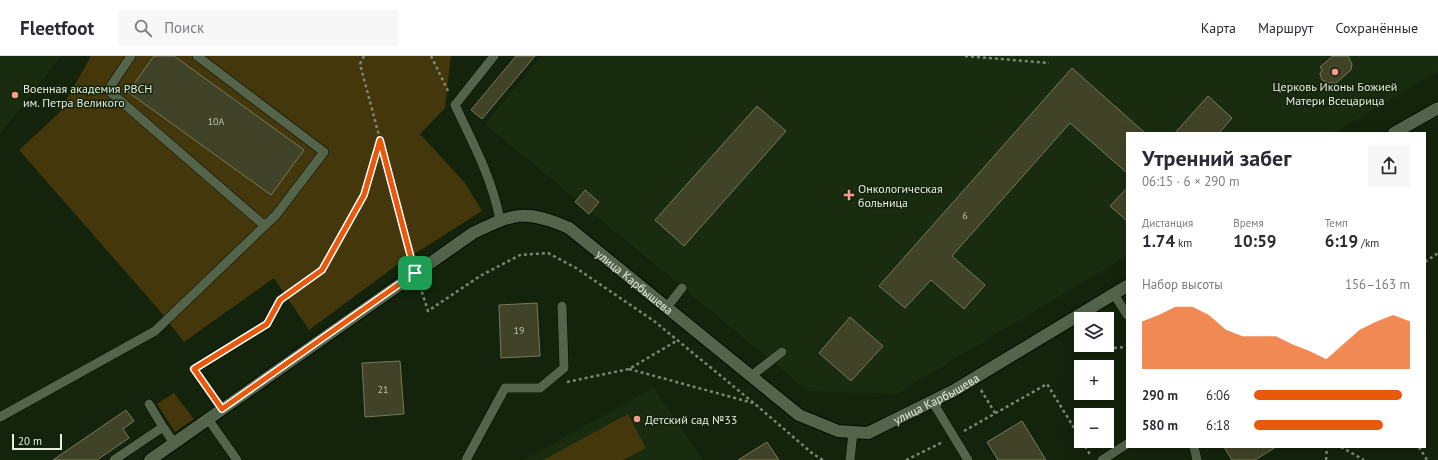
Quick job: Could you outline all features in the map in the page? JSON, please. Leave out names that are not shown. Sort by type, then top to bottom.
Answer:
[{"type":"street","points":[[1396,132],[1438,108]]},
{"type":"street","name":"улица Карбышева","points":[[150,460],[473,233],[500,220],[522,215],[544,218],[569,228],[799,415],[838,431],[868,433],[932,401],[968,382],[1126,287]]},
{"type":"lane","points":[[130,56],[108,90],[265,226]]},
{"type":"lane","points":[[0,417],[155,331],[276,215],[324,152],[197,56]]},
{"type":"lane","points":[[494,56],[455,105],[487,172],[496,200],[500,220]]},
{"type":"lane","points":[[667,307],[682,288]]},
{"type":"lane","points":[[1114,294],[1126,313]]},
{"type":"lane","points":[[466,460],[505,388],[540,388],[564,368],[562,306]]},
{"type":"lane","points":[[222,409],[194,369],[267,324]]},
{"type":"lane","points":[[751,376],[782,352]]},
{"type":"lane","points":[[932,401],[968,460]]},
{"type":"lane","points":[[149,404],[174,443]]},
{"type":"lane","points":[[208,418],[237,460]]},
{"type":"lane","points":[[114,460],[163,427]]},
{"type":"lane","points":[[850,460],[853,432]]},
{"type":"lane","points":[[1102,460],[1126,445]]},
{"type":"lane","points":[[1194,448],[1197,460]]},
{"type":"path","points":[[364,56],[360,64],[415,273],[428,311],[480,276],[520,255],[548,253],[576,268],[654,321],[813,454],[823,460]]},
{"type":"path","points":[[431,56],[455,105]]},
{"type":"path","points":[[965,56],[1049,62]]},
{"type":"path","points":[[267,324],[280,300],[322,270],[364,195],[380,140]]},
{"type":"path","points":[[1426,261],[1438,253]]},
{"type":"path","points":[[540,388],[629,369],[678,340]]},
{"type":"path","points":[[1114,348],[1126,347]]},
{"type":"path","points":[[629,369],[755,404]]},
{"type":"path","points":[[906,460],[954,437],[1047,384],[1074,427]]},
{"type":"path","points":[[979,388],[996,413]]},
{"type":"path","points":[[1087,448],[1094,460]]},
{"type":"path","points":[[1326,460],[1327,448]]},
{"type":"path","points":[[1343,448],[1364,460]]},
{"type":"path","points":[[1420,448],[1427,460]]},
{"type":"shaded area","name":"Военная академия РВСН им. Петра Великого","points":[[0,56],[61,56],[0,134]]},
{"type":"shaded area","points":[[91,56],[451,56],[445,108],[420,134],[465,183],[482,211],[397,265],[309,330],[274,278],[184,342],[159,310],[19,150],[59,113]]},
{"type":"shaded area","name":"Онкологическая больница","points":[[542,56],[1438,56],[1438,71],[1336,132],[1126,132],[1126,257],[896,394],[808,391],[485,124]]},
{"type":"shaded area","name":"Детский сад №33","points":[[654,388],[703,460],[523,460]]},
{"type":"shaded area","points":[[174,393],[194,419],[175,432],[157,404]]},
{"type":"shaded area","points":[[628,414],[646,448],[623,460],[543,460]]},
{"type":"building","points":[[154,56],[174,56],[304,150],[271,195],[128,92]]},
{"type":"building","points":[[516,56],[535,56],[482,119],[471,110]]},
{"type":"building","name":"Церковь Иконы Божией Матери Всецарица","points":[[1333,56],[1348,56],[1352,64],[1351,70],[1335,84],[1333,82],[1329,83],[1322,80],[1320,74],[1322,70],[1320,67]]},
{"type":"building","points":[[1072,68],[1144,132],[1126,132],[1126,172],[1070,123],[952,256],[985,285],[964,309],[931,280],[905,308],[879,286]]},
{"type":"building","points":[[1208,96],[1232,118],[1220,132],[1176,132]]},
{"type":"building","points":[[757,106],[786,131],[684,246],[655,220]]},
{"type":"building","points":[[1126,189],[1126,220],[1110,206]]},
{"type":"building","points":[[585,190],[599,202],[589,214],[575,202]]},
{"type":"building","points":[[537,303],[540,356],[501,358],[499,305]]},
{"type":"building","points":[[850,317],[883,346],[851,381],[819,353]]},
{"type":"building","points":[[400,361],[404,414],[365,417],[362,363]]},
{"type":"building","points":[[126,410],[134,421],[123,429],[129,438],[97,460],[53,460]]},
{"type":"building","points":[[1022,421],[1046,460],[998,460],[987,442]]},
{"type":"building","points":[[767,442],[779,460],[738,460]]},
{"type":"building","points":[[1225,448],[1274,448],[1255,460],[1232,460]]},
{"type":"place","name":"Церковь Иконы Божией Матери Всецарица","points":[[1335,72]]},
{"type":"place","name":"Военная академия РВСН им. Петра Великого","points":[[15,95]]},
{"type":"place","name":"Онкологическая больница","points":[[849,195]]},
{"type":"place","name":"Детский сад №33","points":[[637,419]]},
{"type":"route","points":[[380,140],[415,273],[222,409],[194,369],[267,324],[280,300],[322,270],[364,195],[380,140]]}]
